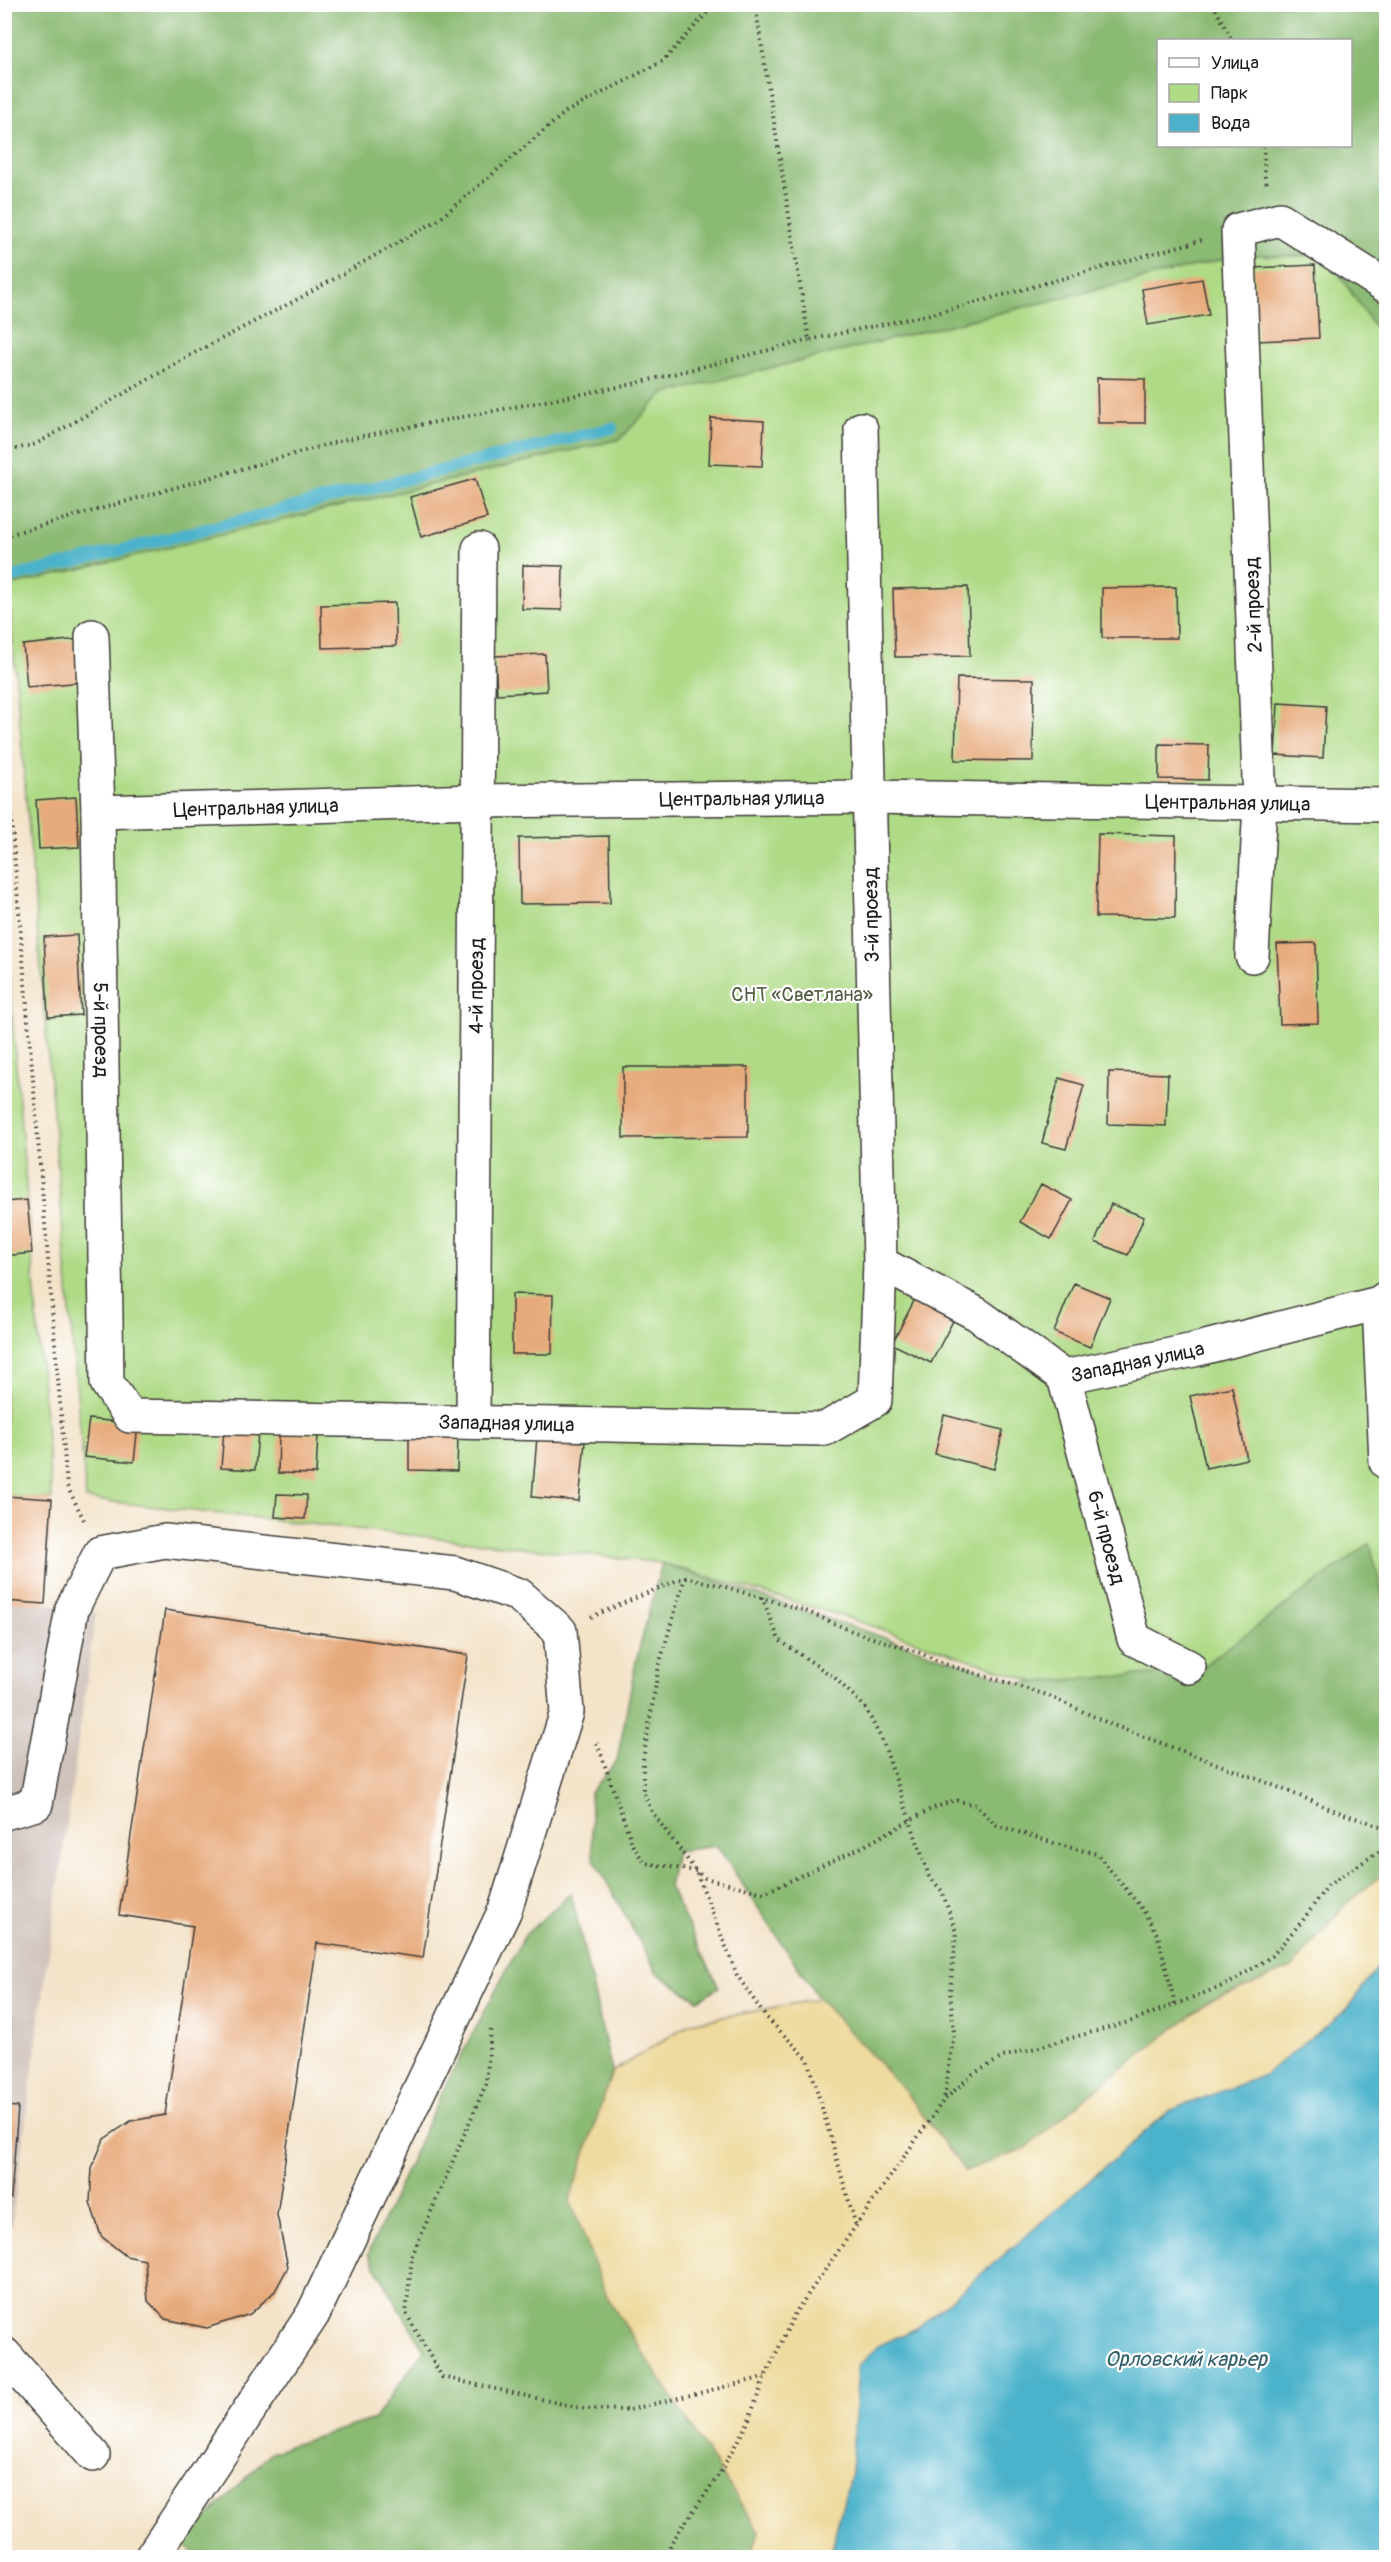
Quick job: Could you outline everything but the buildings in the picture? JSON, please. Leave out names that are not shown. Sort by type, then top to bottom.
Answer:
[{"type":"street","points":[[1239,243],[1280,219],[1386,286]]},
{"type":"street","name":"2-й проезд","points":[[1239,243],[1260,804],[1252,956]]},
{"type":"street","name":"3-й проезд","points":[[861,429],[880,1263],[875,1400]]},
{"type":"street","name":"4-й проезд","points":[[473,1422],[479,549]]},
{"type":"street","name":"5-й проезд","points":[[92,636],[98,812],[107,1383],[130,1416]]},
{"type":"street","name":"Центральная улица","points":[[98,812],[478,801],[868,797],[1386,805]]},
{"type":"street","name":"Западная улица","points":[[880,1263],[977,1314],[1064,1377],[1194,1350],[1383,1300]]},
{"type":"street","points":[[1383,1300],[1386,1462]]},
{"type":"street","name":"6-й проезд","points":[[1064,1377],[1134,1639],[1189,1666]]},
{"type":"street","name":"Западная улица","points":[[130,1416],[825,1429],[875,1400]]},
{"type":"street","points":[[4,1813],[36,1804],[72,1609],[100,1553],[165,1541],[455,1573],[519,1595],[560,1631],[567,1712],[505,1910],[313,2314],[151,2558]]},
{"type":"street","points":[[4,2354],[93,2455]]},
{"type":"path","points":[[4,452],[36,444],[196,352],[300,298],[438,220],[566,112],[663,61],[715,4]]},
{"type":"path","points":[[755,4],[809,340]]},
{"type":"path","points":[[1213,4],[1231,39]]},
{"type":"path","points":[[4,536],[347,439],[629,385],[809,340],[1239,243]]},
{"type":"path","points":[[4,733],[67,1486],[100,1553]]},
{"type":"path","points":[[685,1577],[659,1665],[643,1760],[643,1791],[652,1812],[696,1871],[737,1975],[765,2016],[808,2059],[856,2227]]},
{"type":"path","points":[[560,1631],[685,1577],[806,1611],[945,1664],[1047,1695],[1110,1724],[1263,1781],[1341,1813],[1386,1828]]},
{"type":"path","points":[[761,1597],[779,1640],[835,1678],[865,1707],[882,1742],[929,1876],[942,1891],[956,1932],[950,1991],[954,2033],[943,2101]]},
{"type":"path","points":[[593,1732],[633,1846],[645,1863],[696,1871],[705,1878],[764,1893],[910,1823],[931,1809],[955,1800],[976,1805],[996,1825],[1097,1854],[1143,1910],[1158,1936],[1175,2004]]},
{"type":"path","points":[[666,2558],[671,2543],[718,2476],[747,2424],[795,2313],[943,2101],[973,2074],[1003,2057],[1132,2021],[1230,1983],[1272,1956],[1303,1920],[1328,1885],[1386,1847]]},
{"type":"path","points":[[492,2026],[486,2084],[412,2256],[406,2313],[442,2378],[585,2409],[629,2410],[765,2378]]},
{"type":"shaded area","points":[[4,1496],[45,1604],[96,1613],[11,2227],[4,2227]]},
{"type":"green space","points":[[4,5],[1386,5],[1386,336],[1372,323],[1327,256],[1240,255],[663,394],[620,439],[5,587]]},
{"type":"green space","name":"СНТ «Светлана»","points":[[1240,255],[1327,256],[1372,323],[1386,336],[1386,1802],[845,1617],[662,1563],[86,1499],[8,586],[619,439],[662,394]]},
{"type":"green space","points":[[4,919],[52,1499],[5,1496]]},
{"type":"green space","points":[[1370,1543],[1386,1610],[1386,1734],[1383,1750],[1386,1774],[1386,1872],[1345,1905],[1292,1968],[1210,2001],[1110,2078],[1027,2148],[965,2171],[903,2089],[819,1999],[717,1846],[676,1851],[669,1887],[719,1987],[698,2000],[657,1973],[593,1857],[590,1793],[617,1761],[636,1661],[662,1563],[1019,1683],[1196,1671]]},
{"type":"green space","points":[[571,1893],[612,2072],[570,2200],[608,2299],[759,2531],[751,2557],[200,2558],[181,2542],[271,2452],[374,2419],[424,2350],[368,2254],[443,2090],[525,1935]]},
{"type":"sand","points":[[1386,1872],[1386,1956],[1346,2010],[1264,2076],[1169,2111],[917,2328],[878,2346],[859,2366],[851,2473],[829,2557],[751,2557],[759,2531],[608,2299],[570,2200],[612,2072],[691,2023],[819,1999],[903,2089],[965,2171],[1026,2148],[1110,2078],[1210,2001],[1292,1968],[1345,1905]]},
{"type":"water","name":"Орловский карьер","points":[[1386,1956],[1386,2557],[829,2557],[851,2473],[858,2366],[878,2346],[917,2328],[1169,2111],[1264,2075],[1346,2010]]},
{"type":"waterway","points":[[5,579],[612,428]]}]
